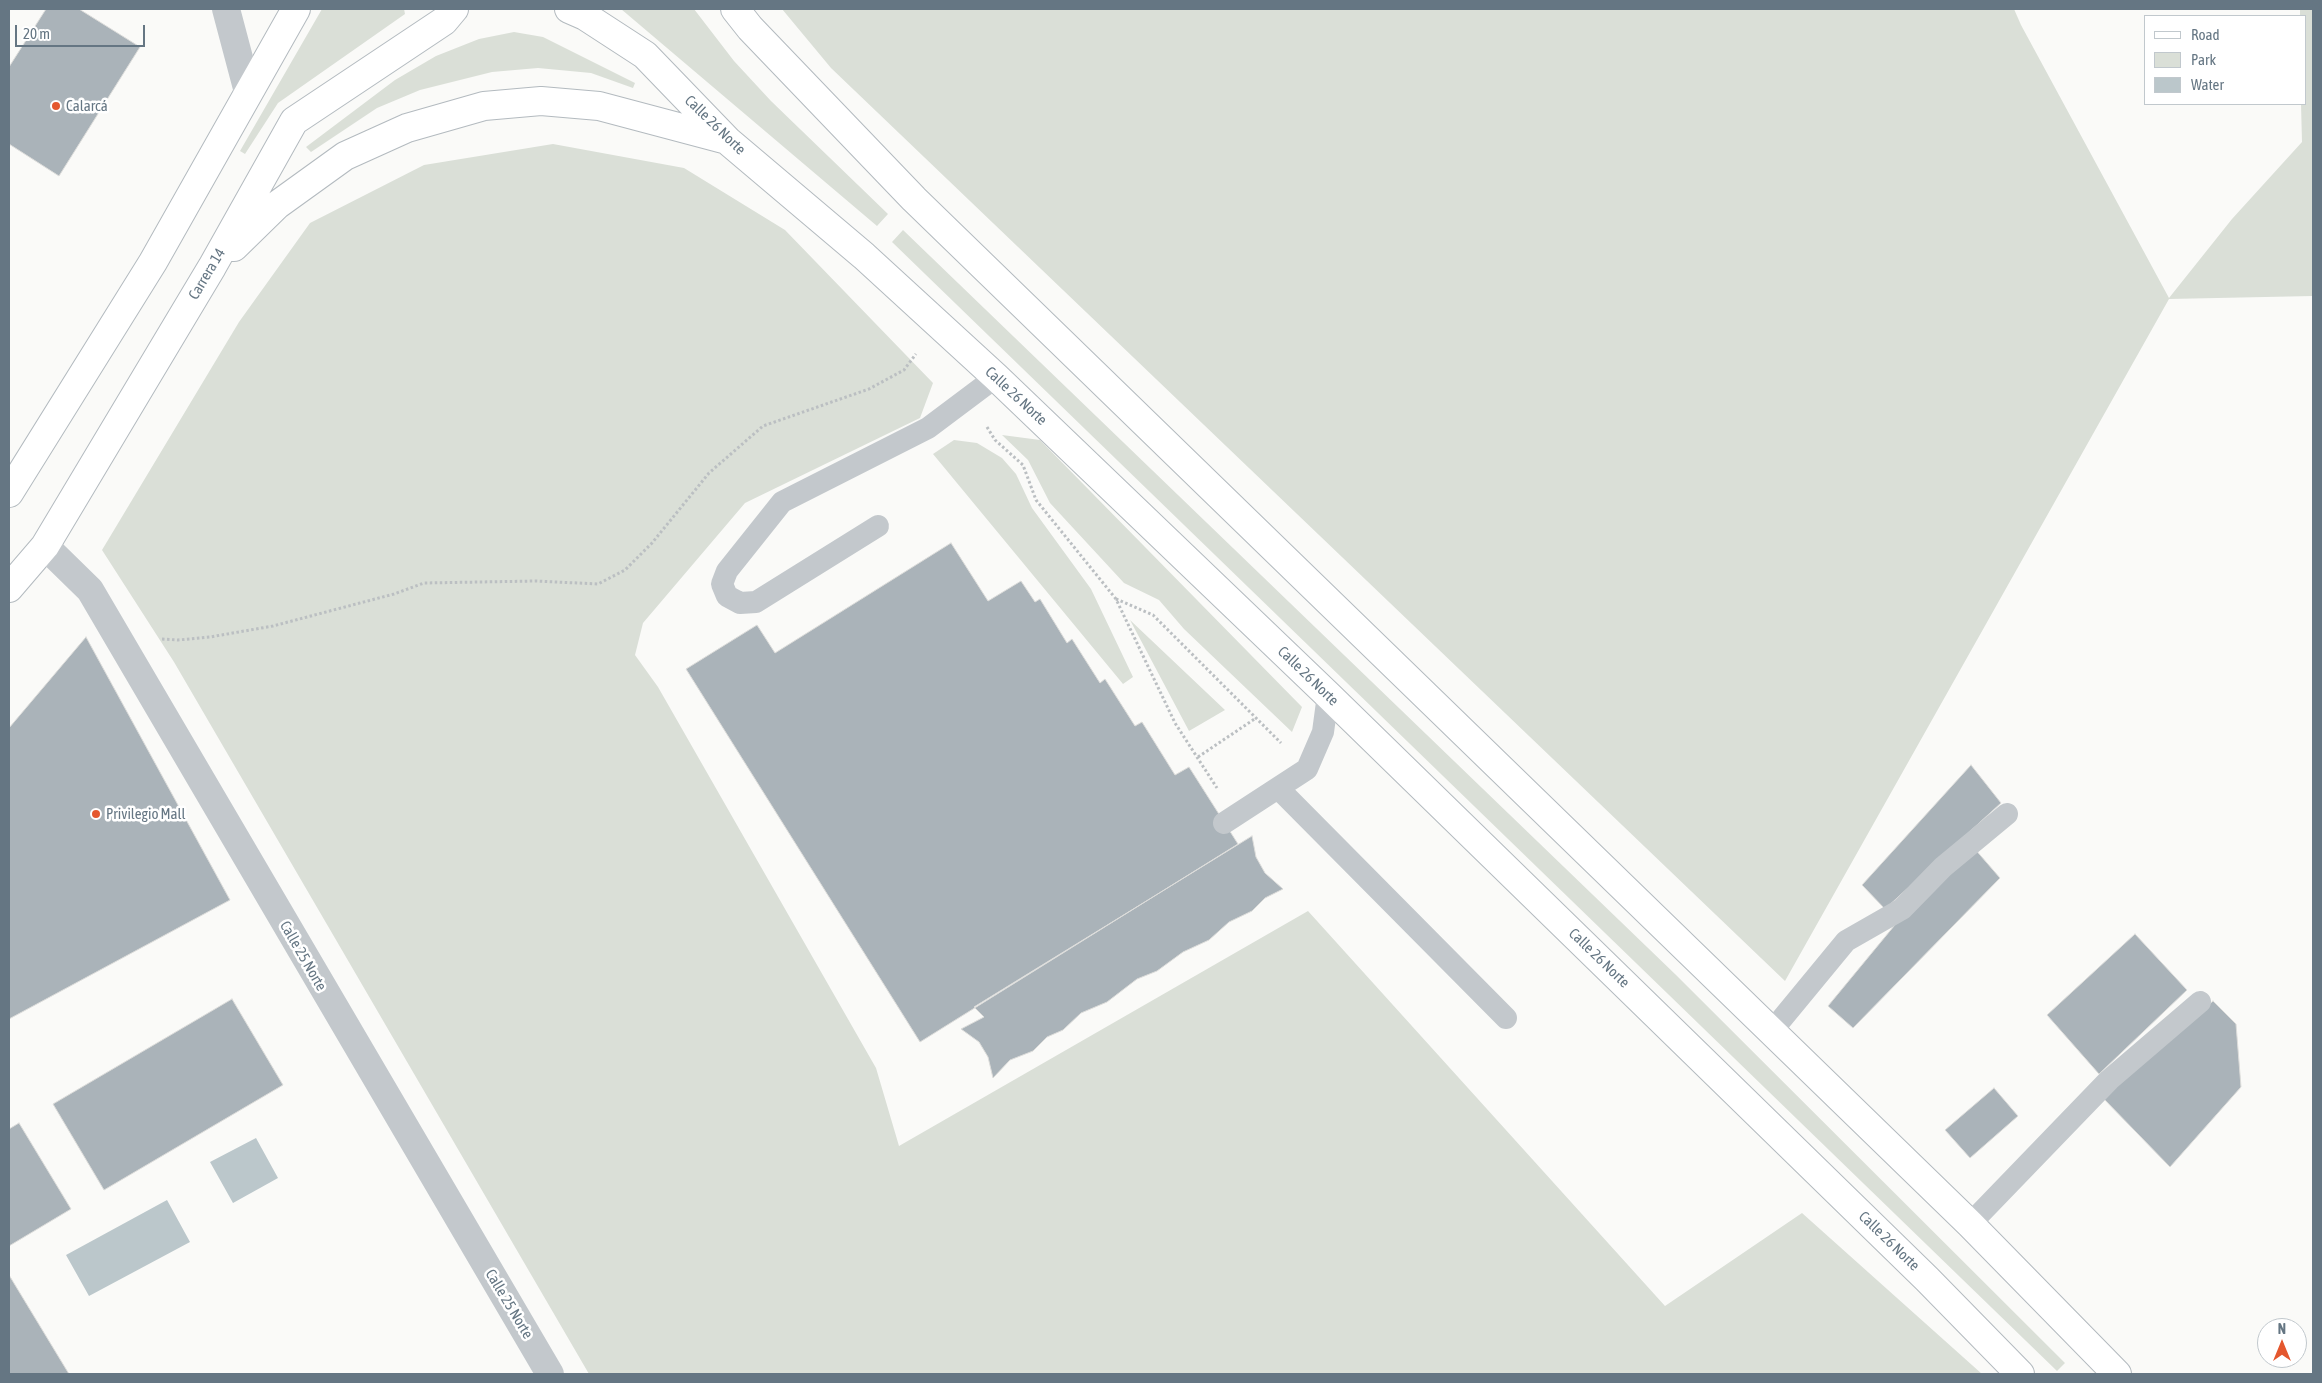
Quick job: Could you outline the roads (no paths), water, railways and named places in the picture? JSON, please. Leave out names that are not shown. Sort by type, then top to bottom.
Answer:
[{"type":"street","points":[[226,9],[248,92]]},
{"type":"street","points":[[9,493],[153,262],[296,9]]},
{"type":"street","name":"Carrera 14","points":[[9,588],[45,546],[212,267],[294,120],[444,21],[454,9]]},
{"type":"street","name":"Calle 26 Norte","points":[[569,9],[585,16],[645,55],[728,140],[864,256],[996,377],[1328,694],[1928,1278],[2020,1374]]},
{"type":"street","points":[[742,15],[914,199],[1973,1228],[2117,1374]]},
{"type":"street","points":[[212,267],[277,205],[345,156],[407,128],[474,108],[541,101],[600,106],[728,140]]},
{"type":"street","name":"Calle 25 Norte","points":[[45,546],[90,590],[550,1374]]},
{"type":"lane","points":[[878,526],[756,602],[740,603],[727,596],[722,584],[727,571],[782,502],[928,428],[996,377]]},
{"type":"lane","points":[[1229,820],[1307,769],[1324,732],[1328,694]]},
{"type":"lane","points":[[1278,788],[1506,1018]]},
{"type":"lane","points":[[1771,1032],[1846,941],[1902,908],[1942,867],[2007,814]]},
{"type":"lane","points":[[1973,1228],[2109,1080],[2200,1002]]},
{"type":"water","points":[[256,1138],[278,1178],[233,1203],[210,1162]]},
{"type":"water","points":[[167,1200],[190,1242],[89,1296],[66,1255]]},
{"type":"place","name":"Calarcá","points":[[56,106]]},
{"type":"place","name":"Privilegio Mall","points":[[96,814]]}]
